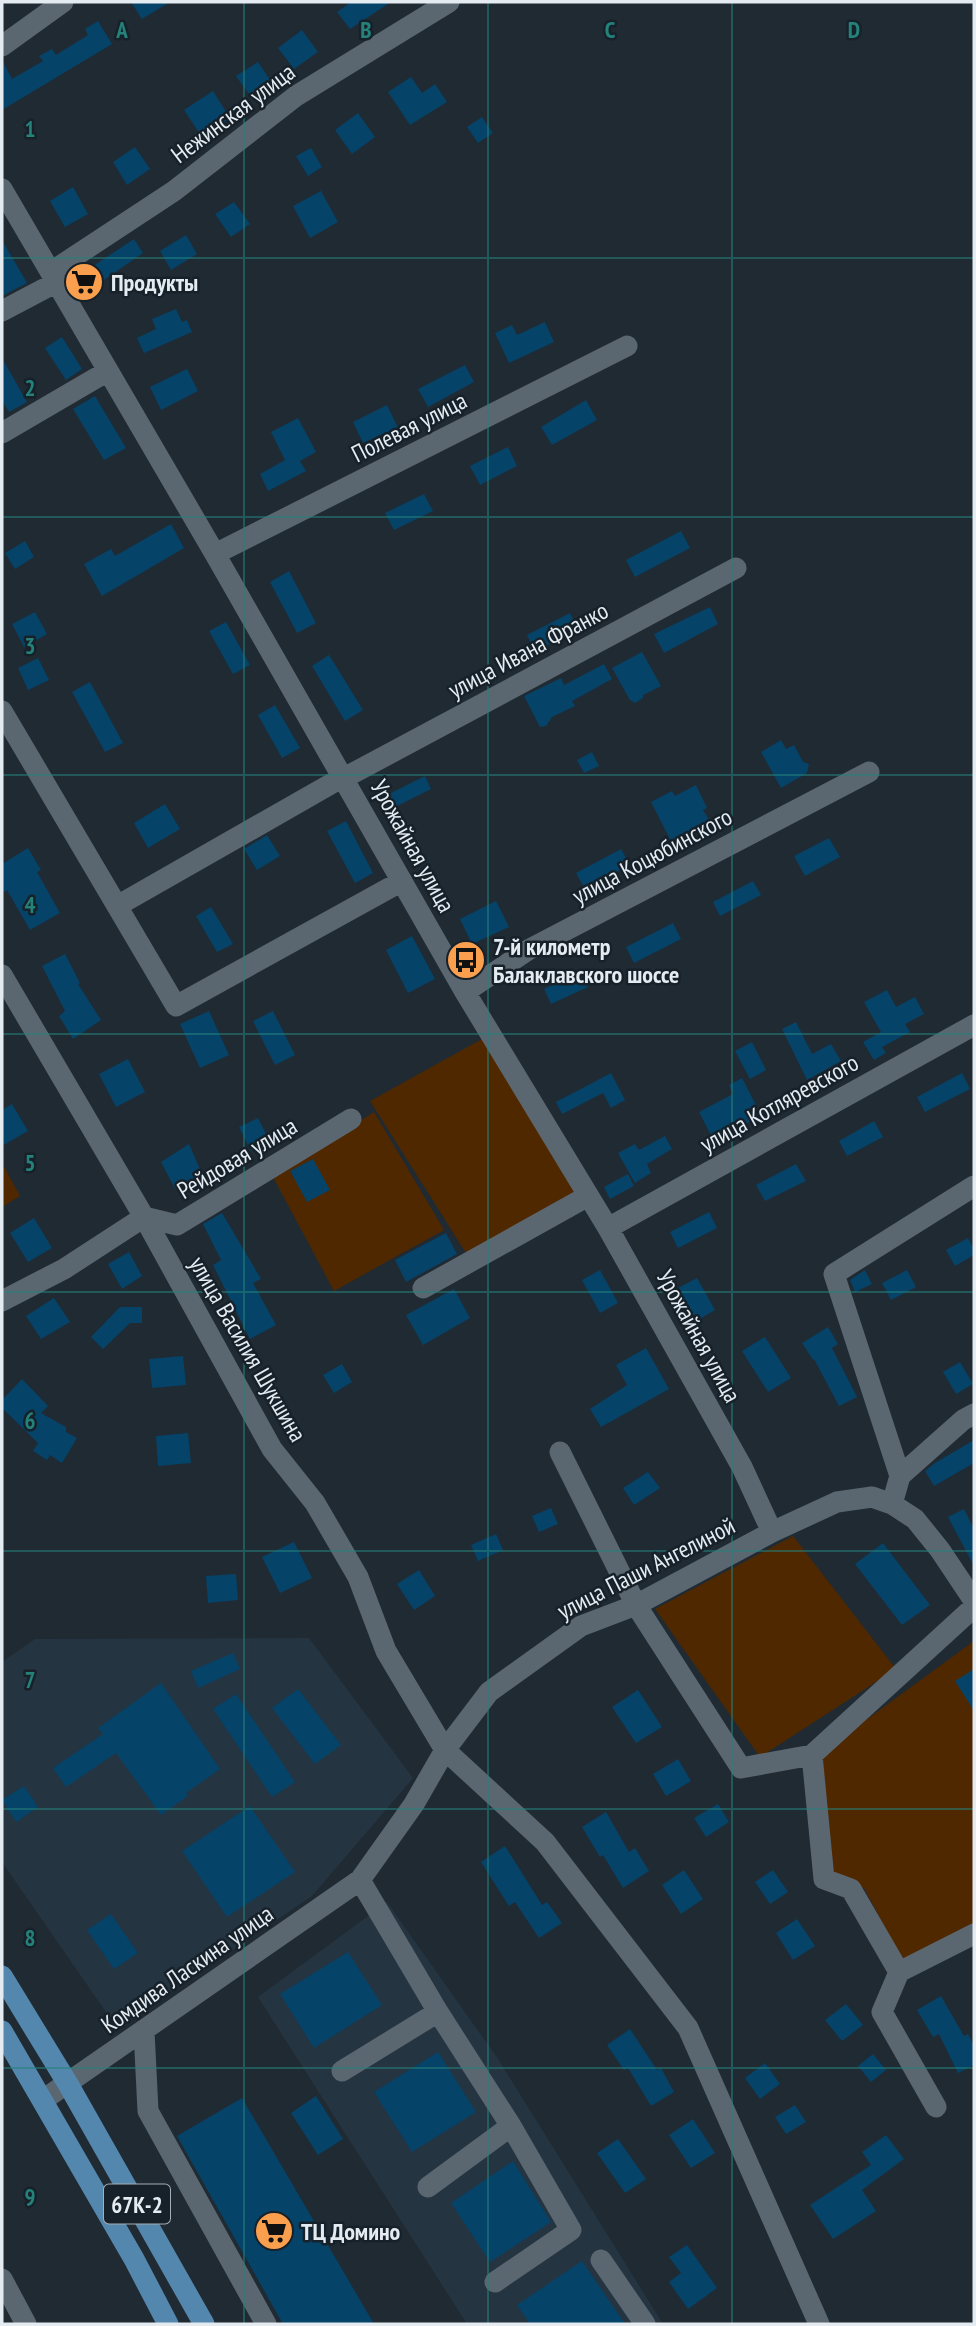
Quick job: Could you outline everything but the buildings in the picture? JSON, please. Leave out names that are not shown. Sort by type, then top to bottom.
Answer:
[{"type":"main road","name":"67К-2","points":[[2,1976],[68,2084],[204,2324]]},
{"type":"main road","name":"67К-2","points":[[2,2031],[134,2259],[168,2324]]},
{"type":"street","points":[[2,46],[63,2]]},
{"type":"street","name":"Нежинская улица","points":[[2,311],[174,191],[296,96],[449,2]]},
{"type":"street","name":"Урожайная улица","points":[[2,189],[344,777],[465,992],[608,1227],[742,1467],[772,1532]]},
{"type":"street","name":"Полевая улица","points":[[215,554],[627,346]]},
{"type":"street","points":[[2,433],[108,371]]},
{"type":"street","name":"улица Ивана Франко","points":[[117,906],[344,777],[736,568]]},
{"type":"street","points":[[2,711],[176,1006],[402,881]]},
{"type":"street","name":"улица Коцюбинского","points":[[465,992],[528,950],[869,772]]},
{"type":"street","name":"улица Василия Шукшина","points":[[2,975],[144,1217],[272,1450],[316,1503],[358,1577],[386,1651],[445,1749],[545,1842],[688,2028],[818,2324]]},
{"type":"street","name":"улица Котляревского","points":[[608,1227],[974,1025]]},
{"type":"street","name":"Рейдовая улица","points":[[144,1217],[177,1225],[351,1119]]},
{"type":"street","points":[[900,1476],[834,1274],[974,1186]]},
{"type":"street","points":[[423,1288],[588,1196]]},
{"type":"street","points":[[2,1301],[64,1269],[144,1217]]},
{"type":"street","points":[[974,1414],[963,1420],[900,1476],[892,1504],[915,1519],[940,1550],[974,1601]]},
{"type":"street","points":[[560,1452],[636,1605],[741,1768],[812,1755],[974,1607]]},
{"type":"street","name":"улица Паши Ангелиной","points":[[360,1880],[414,1804],[445,1749],[489,1692],[581,1626],[636,1605],[772,1532],[837,1502],[872,1497],[892,1504]]},
{"type":"street","points":[[812,1755],[824,1879],[850,1889],[900,1972]]},
{"type":"street","points":[[360,1880],[511,2126],[571,2230],[495,2282]]},
{"type":"street","name":"Комдива Ласкина улица","points":[[43,2101],[360,1880]]},
{"type":"street","points":[[936,2107],[883,2012],[900,1972],[974,1934]]},
{"type":"street","points":[[342,2071],[438,2011]]},
{"type":"street","points":[[144,2031],[148,2111],[266,2324]]},
{"type":"street","points":[[428,2187],[511,2126]]},
{"type":"street","points":[[601,2259],[645,2324]]},
{"type":"street","points":[[2,2279],[26,2324]]},
{"type":"shaded area","points":[[482,1039],[580,1194],[466,1253],[370,1101]]},
{"type":"shaded area","points":[[374,1112],[444,1230],[334,1291],[273,1177]]},
{"type":"shaded area","points":[[2,1163],[20,1196],[2,1207]]},
{"type":"shaded area","points":[[793,1536],[896,1669],[760,1757],[655,1609]]},
{"type":"shaded area","points":[[309,1638],[413,1778],[312,1896],[117,2028],[2,1862],[2,1662],[35,1639]]},
{"type":"shaded area","points":[[974,1641],[974,1925],[903,1961],[864,1888],[833,1873],[818,1755]]},
{"type":"shaded area","points":[[387,1902],[498,2059],[663,2324],[467,2324],[258,1997]]},
{"type":"place","name":"Продукты","points":[[84,282]]},
{"type":"place","name":"7-й километр Балаклавского шоссе","points":[[466,960]]},
{"type":"place","name":"ТЦ Домино","points":[[274,2231]]}]
